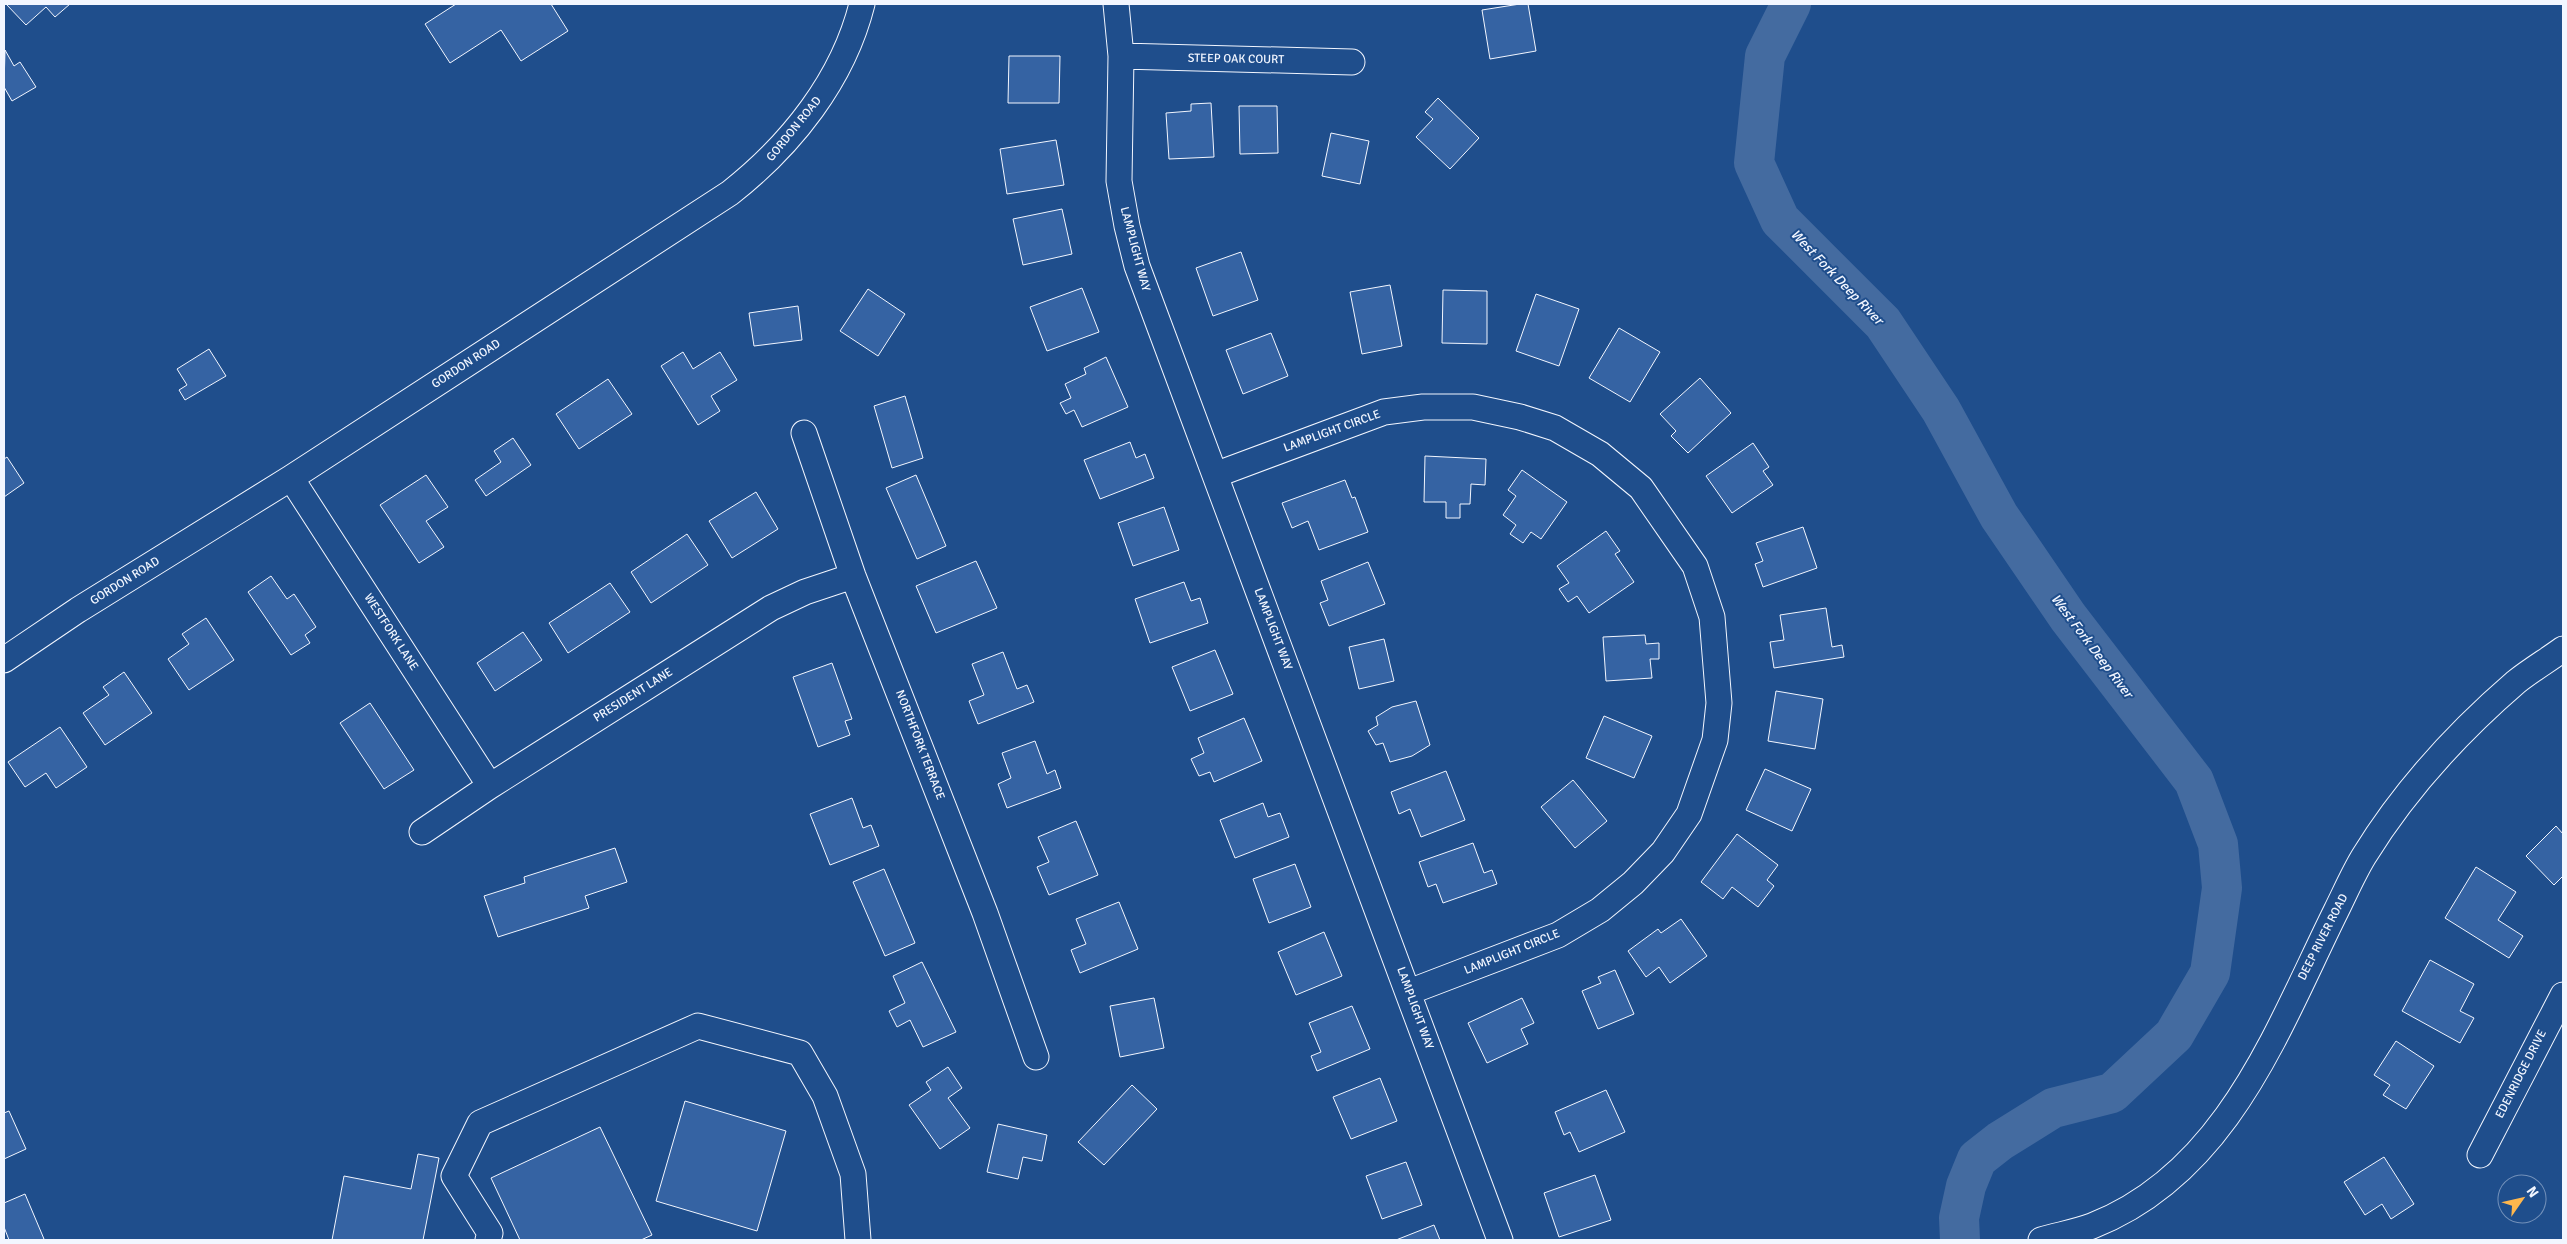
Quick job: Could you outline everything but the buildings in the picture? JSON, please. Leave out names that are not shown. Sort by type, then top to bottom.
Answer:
[{"type":"street","name":"GORDON ROAD","points":[[4,660],[78,610],[291,478],[730,193],[758,171],[779,150],[824,92],[850,41],[862,4]]},
{"type":"street","name":"LAMPLIGHT WAY","points":[[1116,4],[1121,56],[1119,181],[1127,226],[1150,304],[1409,992],[1500,1240]]},
{"type":"street","name":"STEEP OAK COURT","points":[[1121,56],[1352,62]]},
{"type":"street","name":"LAMPLIGHT CIRCLE","points":[[1215,475],[1384,412],[1423,406],[1473,407],[1520,417],[1555,428],[1600,454],[1641,488],[1695,566],[1712,617],[1719,703],[1715,740],[1688,814],[1664,852],[1633,883],[1600,910],[1558,935],[1409,992]]},
{"type":"street","name":"NORTHFORK TERRACE","points":[[804,433],[853,576],[981,904],[1036,1057]]},
{"type":"street","name":"WESTFORK LANE","points":[[291,478],[490,786]]},
{"type":"street","name":"PRESIDENT LANE","points":[[422,832],[490,786],[772,608],[805,592],[853,576]]},
{"type":"street","name":"DEEP RIVER ROAD","points":[[2041,1240],[2099,1233],[2173,1176],[2202,1147],[2242,1096],[2272,1043],[2363,857],[2418,779],[2517,681],[2563,650]]},
{"type":"street","name":"EDENRIDGE DRIVE","points":[[2480,1154],[2557,1021],[2563,995]]},
{"type":"street","points":[[488,1240],[490,1233],[454,1176],[480,1123],[698,1026],[800,1054],[825,1096],[853,1174],[858,1240]]},
{"type":"waterway","name":"West Fork Deep River","points":[[1791,4],[1765,56],[1754,163],[1780,220],[1883,323],[1941,410],[1999,516],[2068,617],[2194,781],[2218,844],[2222,888],[2210,973],[2174,1035],[2112,1093],[2053,1108],[2000,1141],[1977,1159],[1966,1186],[1959,1218],[1960,1240]]}]
